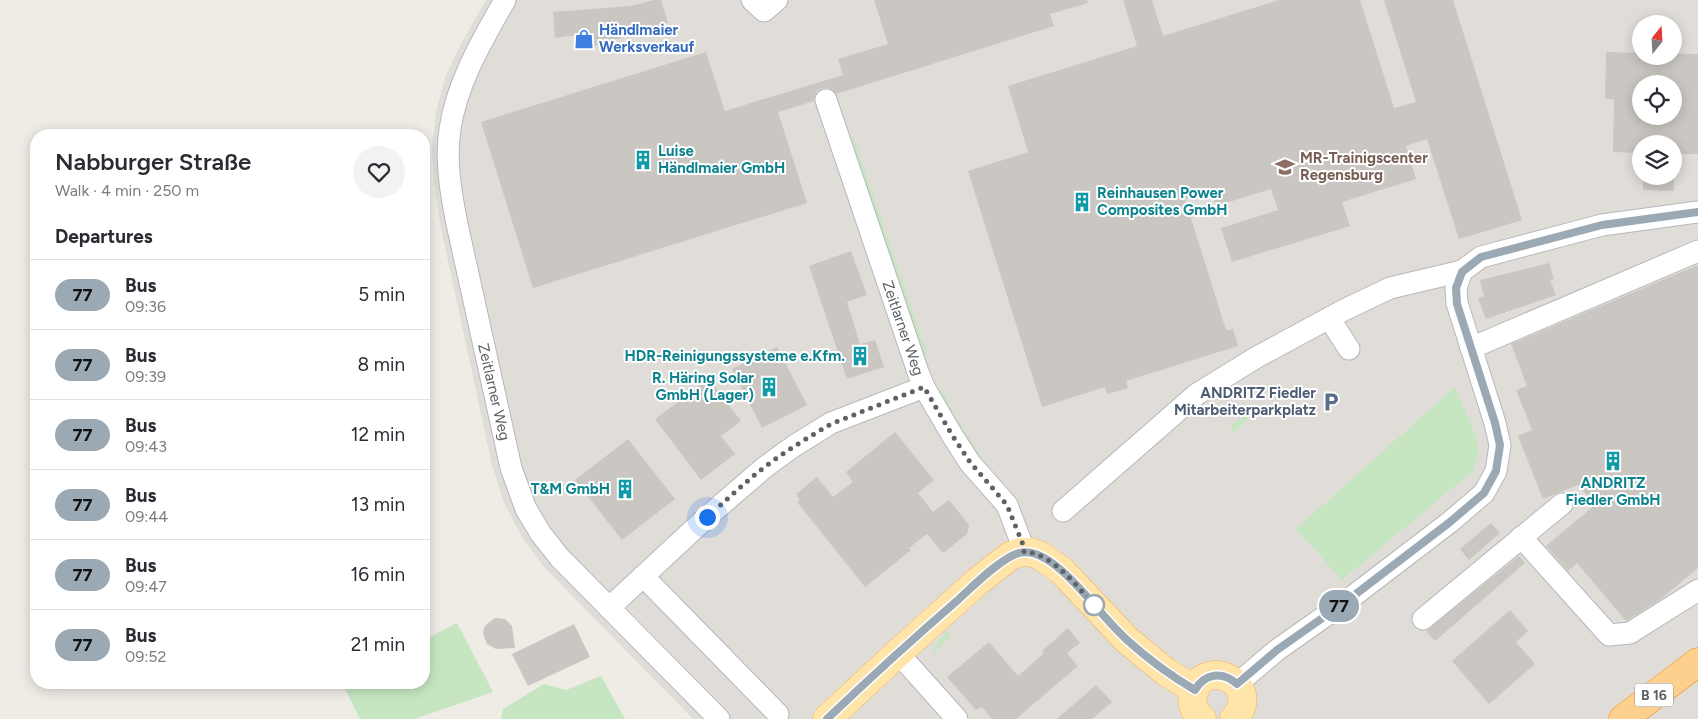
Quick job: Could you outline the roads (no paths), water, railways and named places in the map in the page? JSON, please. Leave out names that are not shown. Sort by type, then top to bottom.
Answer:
[{"type":"highway","name":"B 16","points":[[1623,719],[1698,662]]},
{"type":"main road","points":[[826,719],[977,582],[1010,556],[1024,552],[1031,552],[1041,556],[1062,571],[1127,640],[1166,672],[1195,690]]},
{"type":"main road","points":[[1202,719],[1195,711],[1193,704],[1195,690],[1199,683],[1211,676],[1225,676],[1237,684],[1242,698],[1242,706],[1234,719]]},
{"type":"street","name":"Zeitlarner Weg","points":[[505,0],[480,45],[455,106],[450,131],[450,189],[456,224],[517,488],[526,509],[541,534],[560,558],[719,719]]},
{"type":"street","points":[[752,0],[764,12],[777,0]]},
{"type":"street","name":"Zeitlarner Weg","points":[[826,100],[924,387],[970,462],[1007,505],[1024,547],[1024,552]]},
{"type":"street","points":[[1063,511],[1197,394],[1257,357],[1390,288],[1462,272],[1481,257],[1602,225],[1698,212]]},
{"type":"street","points":[[1471,348],[1698,251]]},
{"type":"street","points":[[1237,684],[1277,650],[1348,600],[1450,522],[1484,493],[1496,471],[1500,445],[1495,423],[1457,304],[1456,288],[1462,272]]},
{"type":"street","points":[[1329,318],[1349,349]]},
{"type":"street","points":[[609,608],[758,473],[794,446],[831,424],[924,387]]},
{"type":"street","points":[[1423,619],[1562,504]]},
{"type":"street","points":[[1521,537],[1609,635],[1630,633],[1698,590]]},
{"type":"street","points":[[643,576],[778,714]]},
{"type":"street","points":[[898,653],[957,719]]},
{"type":"place","name":"Händlmaier Werksverkauf","points":[[584,39]]},
{"type":"place","name":"Luise Händlmaier GmbH","points":[[643,160]]},
{"type":"place","name":"MR-Trainigscenter Regensburg","points":[[1285,167]]},
{"type":"place","name":"Reinhausen Power Composites GmbH","points":[[1082,202]]},
{"type":"place","name":"HDR-Reinigungssysteme e.Kfm.","points":[[860,356]]},
{"type":"place","name":"R. Häring Solar GmbH (Lager)","points":[[769,387]]},
{"type":"place","name":"ANDRITZ Fiedler Mitarbeiterparkplatz","points":[[1331,402]]},
{"type":"place","name":"ANDRITZ Fiedler GmbH","points":[[1613,461]]},
{"type":"place","name":"T&M GmbH","points":[[625,489]]}]
